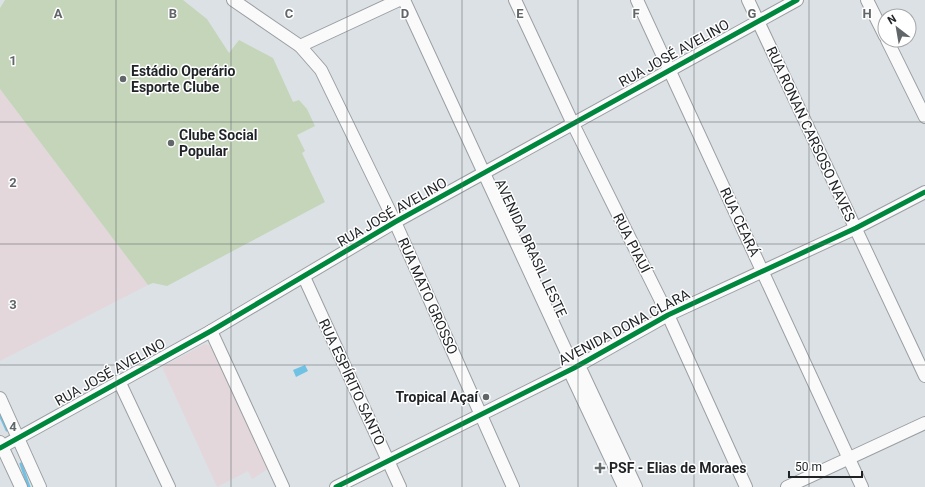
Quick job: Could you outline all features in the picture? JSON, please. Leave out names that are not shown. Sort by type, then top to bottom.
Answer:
[{"type":"street","name":"RUA MATO GROSSO","points":[[233,0],[300,46],[321,70],[395,222],[513,487]]},
{"type":"street","points":[[300,46],[399,0]]},
{"type":"street","name":"AVENIDA BRASIL LESTE","points":[[404,0],[483,174],[574,368],[624,487]]},
{"type":"street","name":"RUA PIAUÍ","points":[[515,0],[572,124],[668,315],[746,487]]},
{"type":"street","name":"RUA CEARÁ","points":[[637,0],[862,487]]},
{"type":"street","name":"RUA RONAN CARSOSO NAVES","points":[[748,0],[925,376]]},
{"type":"street","name":"RUA JOSÉ AVELINO","points":[[1,445],[212,331],[395,222],[669,69],[797,0]]},
{"type":"street","points":[[868,0],[877,19]]},
{"type":"street","points":[[891,48],[925,117]]},
{"type":"street","name":"AVENIDA DONA CLARA","points":[[336,487],[574,368],[668,315],[856,228],[925,192]]},
{"type":"street","name":"RUA ESPÍRITO SANTO","points":[[304,277],[389,460],[400,487]]},
{"type":"street","points":[[212,331],[283,487]]},
{"type":"street","name":"AVENIDA BRASIL LESTE","points":[[574,368],[636,487]]},
{"type":"street","points":[[119,381],[169,487]]},
{"type":"street","points":[[0,398],[40,487]]},
{"type":"street","points":[[786,487],[925,423]]},
{"type":"street","points":[[1,445],[21,487]]},
{"type":"shaded area","points":[[0,89],[148,285],[0,361]]},
{"type":"shaded area","points":[[205,344],[210,346],[268,469],[252,479],[248,471],[217,487],[162,367]]},
{"type":"green space","name":"Clube Social Popular","points":[[5,0],[183,0],[207,19],[229,53],[239,40],[273,58],[293,102],[299,100],[307,109],[315,126],[297,135],[305,151],[302,153],[325,202],[167,286],[153,283],[148,285],[0,89],[0,8]]},
{"type":"water","points":[[305,365],[308,371],[296,377],[293,370]]},
{"type":"waterway","points":[[0,415],[7,430]]},
{"type":"waterway","points":[[21,464],[29,487]]},
{"type":"cycle path","points":[[0,448],[211,331],[395,222],[797,0]]},
{"type":"cycle path","points":[[336,487],[574,368],[668,315],[856,228],[925,192]]},
{"type":"place","name":"Estádio Operário Esporte Clube","points":[[123,79]]},
{"type":"place","name":"Clube Social Popular","points":[[171,143]]},
{"type":"place","name":"Tropical Açaí","points":[[486,397]]},
{"type":"place","name":"PSF - Elias de Moraes","points":[[600,468]]}]
